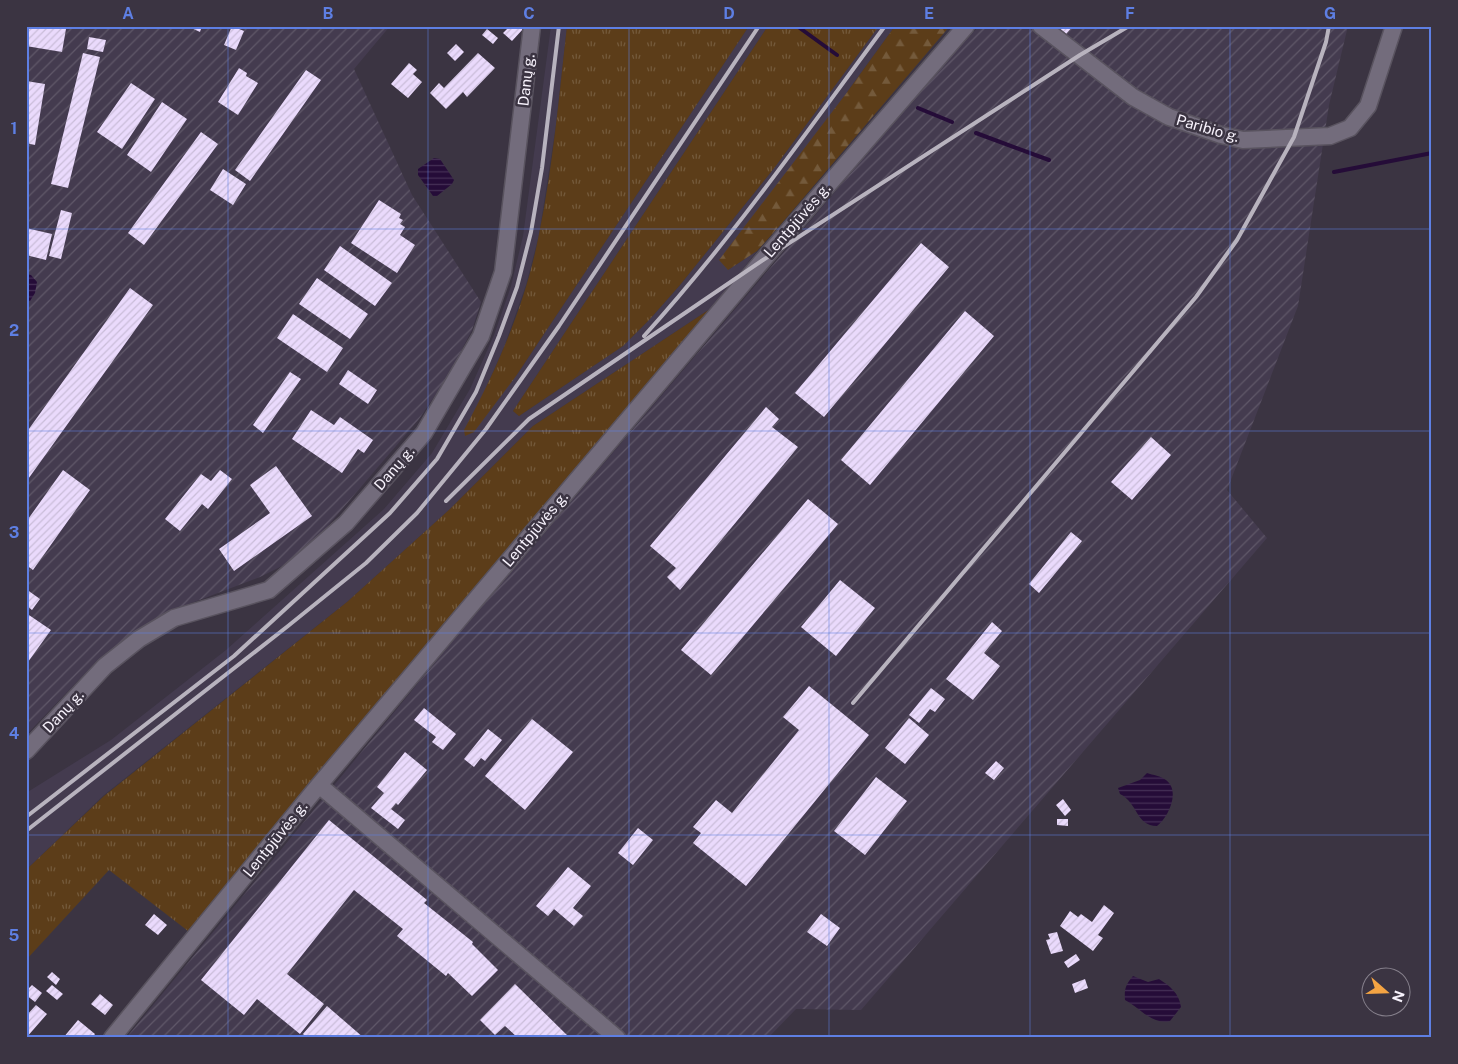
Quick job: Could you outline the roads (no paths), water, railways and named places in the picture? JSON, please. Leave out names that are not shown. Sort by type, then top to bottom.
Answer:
[{"type":"street","name":"Danų g.","points":[[26,751],[105,666],[139,639],[174,618],[269,590],[346,523],[424,433],[481,336],[504,272],[532,26]]},
{"type":"street","name":"Lentpjūvės g.","points":[[112,1038],[318,785],[763,260],[966,26]]},
{"type":"street","name":"Paribio g.","points":[[1040,26],[1133,97],[1161,113],[1244,140],[1330,136],[1350,128],[1368,106],[1394,26]]},
{"type":"street","points":[[318,785],[617,1038]]},
{"type":"waterway","points":[[797,26],[837,55]]},
{"type":"waterway","points":[[918,108],[952,122]]},
{"type":"waterway","points":[[976,133],[1049,160]]},
{"type":"waterway","points":[[1334,172],[1432,153]]},
{"type":"railway","points":[[26,817],[234,656],[390,513],[437,459],[476,392],[517,287],[531,232],[542,168],[559,26]]},
{"type":"railway","points":[[26,831],[366,563],[417,513],[486,429],[559,326],[759,26]]},
{"type":"railway","points":[[644,336],[738,223],[885,26]]},
{"type":"railway","points":[[446,501],[529,419],[763,260],[1080,55],[1129,26]]},
{"type":"railway","points":[[853,703],[1196,297],[1237,240],[1294,137],[1326,42],[1329,26]]}]
